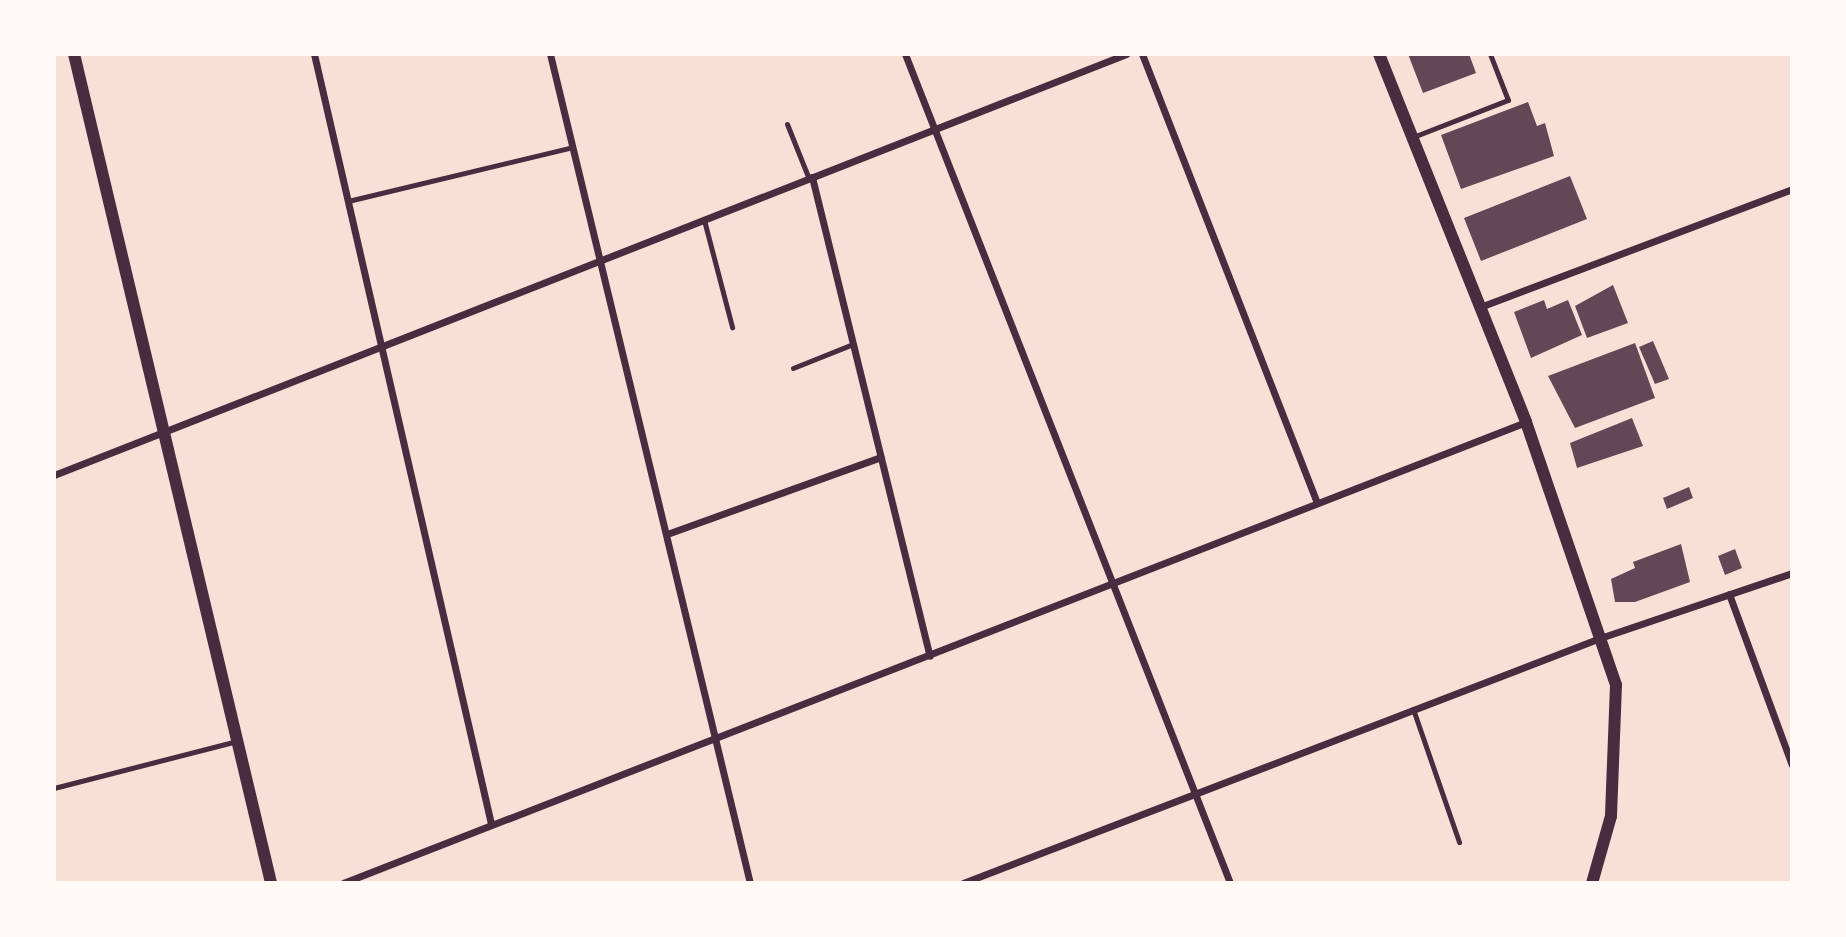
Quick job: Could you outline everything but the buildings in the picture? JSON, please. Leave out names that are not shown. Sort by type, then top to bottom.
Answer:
[{"type":"street","points":[[75,54],[240,740],[271,883]]},
{"type":"street","points":[[314,54],[491,824]]},
{"type":"street","points":[[550,54],[750,883]]},
{"type":"street","points":[[905,54],[1109,585],[1230,883]]},
{"type":"street","points":[[54,475],[1126,54]]},
{"type":"street","points":[[1142,54],[1317,503]]},
{"type":"street","points":[[1379,54],[1526,422],[1603,636],[1616,685],[1617,736],[1611,816],[1592,883]]},
{"type":"street","points":[[810,178],[930,656]]},
{"type":"street","points":[[1480,307],[1792,189]]},
{"type":"street","points":[[343,883],[715,735],[930,656],[1526,422]]},
{"type":"street","points":[[667,534],[881,457]]},
{"type":"street","points":[[963,883],[1603,636],[1792,573]]},
{"type":"street","points":[[1730,594],[1792,765]]},
{"type":"lane","points":[[1412,137],[1508,100],[1490,54]]},
{"type":"lane","points":[[787,124],[810,178]]},
{"type":"lane","points":[[348,201],[573,147]]},
{"type":"lane","points":[[704,220],[732,327]]},
{"type":"lane","points":[[793,368],[853,344]]},
{"type":"lane","points":[[1413,709],[1458,842]]},
{"type":"lane","points":[[54,788],[240,740]]}]
